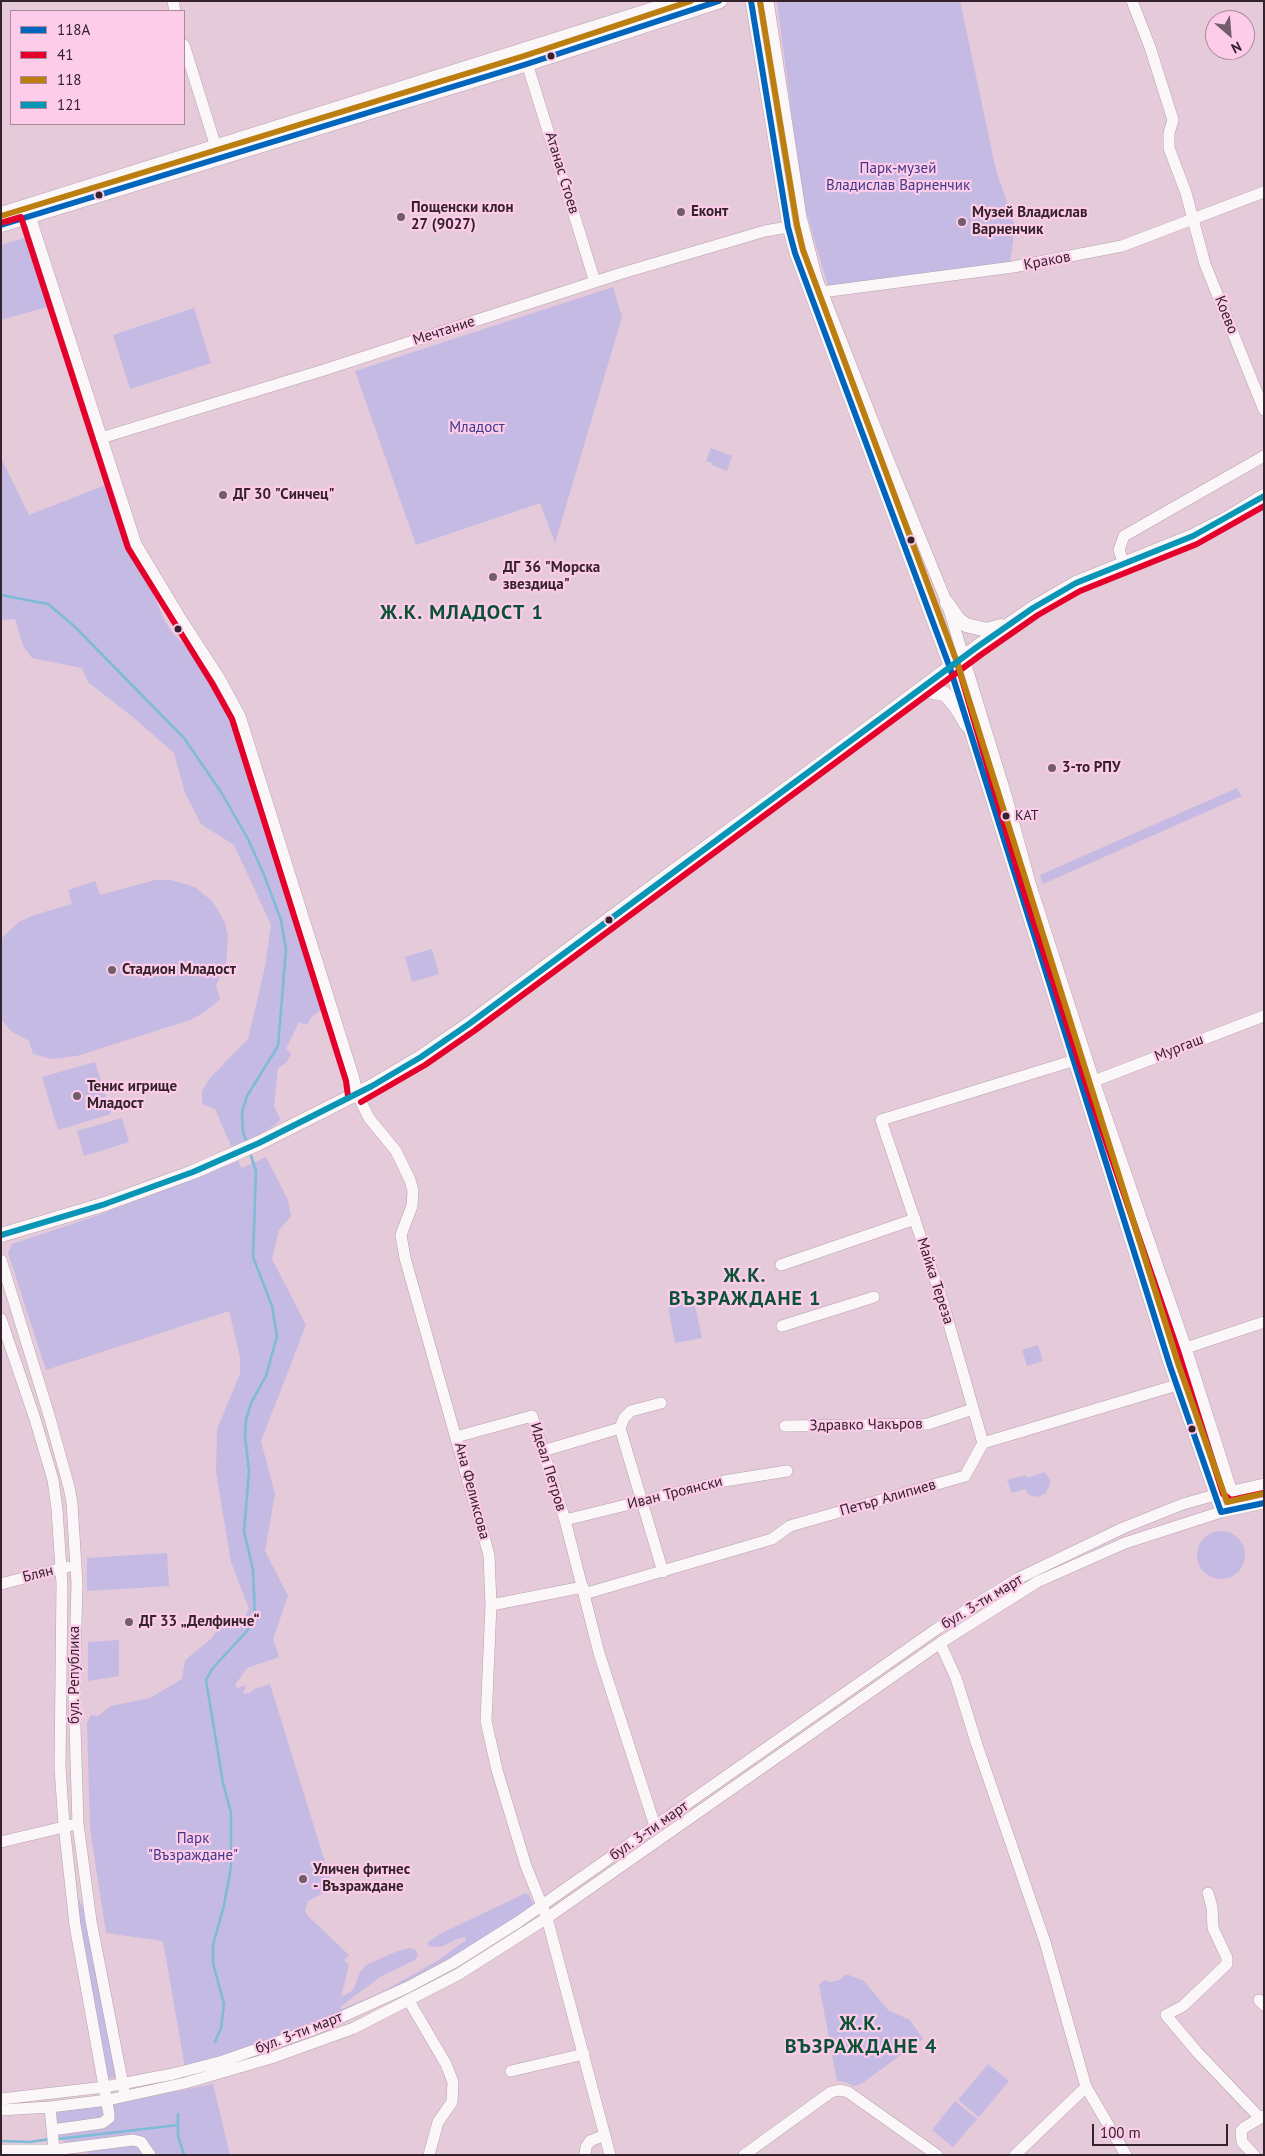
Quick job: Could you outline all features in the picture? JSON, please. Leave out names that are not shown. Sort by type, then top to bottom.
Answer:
[{"type":"main road","points":[[1,214],[29,211],[317,127],[525,57],[679,1]]},
{"type":"main road","points":[[1,225],[29,211],[216,147],[720,1]]},
{"type":"main road","points":[[1,1235],[105,1204],[193,1172],[259,1143],[357,1094],[421,1057],[464,1028],[663,878],[1013,621],[1057,593],[1208,529],[1264,496]]},
{"type":"main road","points":[[947,603],[958,619],[966,625],[977,629],[987,630],[1013,621]]},
{"type":"main road","points":[[913,695],[929,691],[945,694],[967,725]]},
{"type":"street","points":[[751,1],[788,227],[811,298],[950,668],[1072,1061],[1177,1385],[1221,1512]]},
{"type":"street","points":[[768,1],[801,217],[822,292],[947,603],[1030,883],[1094,1081],[1186,1348],[1237,1508]]},
{"type":"street","name":"Коево","points":[[1132,1],[1150,47],[1174,120],[1169,133],[1168,148],[1186,193],[1206,264],[1264,410]]},
{"type":"street","points":[[185,48],[216,147]]},
{"type":"street","name":"Атанас Стоев","points":[[525,57],[595,282]]},
{"type":"street","name":"Краков","points":[[822,292],[1013,267],[1122,246],[1264,192]]},
{"type":"street","name":"Ана Феликсова","points":[[29,211],[136,544],[176,612],[220,679],[240,716],[354,1079],[357,1094],[369,1118],[396,1151],[410,1180],[413,1191],[412,1206],[400,1235],[489,1555],[491,1605],[486,1721],[497,1770],[526,1866],[547,1918],[610,2155]]},
{"type":"street","name":"Мечтание","points":[[101,438],[324,370],[595,282],[765,231],[788,227]]},
{"type":"street","points":[[1124,564],[1119,550],[1124,536],[1264,456]]},
{"type":"street","name":"Мургаш","points":[[1094,1081],[1264,1016]]},
{"type":"street","name":"Майка Тереза","points":[[983,1443],[943,1303],[881,1120],[1072,1061]]},
{"type":"street","points":[[781,1265],[915,1219]]},
{"type":"street","name":"бул. Република","points":[[1,1260],[69,1487],[76,1566],[74,1694],[78,1824],[91,1921],[125,2096]]},
{"type":"street","points":[[782,1326],[874,1297]]},
{"type":"street","name":"бул. Република","points":[[1,1319],[35,1418],[53,1480],[57,1509],[61,1569],[60,1768],[64,1825],[75,1925],[108,2100]]},
{"type":"street","points":[[1186,1348],[1264,1322]]},
{"type":"street","points":[[983,1443],[1177,1385]]},
{"type":"street","points":[[661,1402],[631,1411],[624,1418],[620,1428],[663,1572]]},
{"type":"street","name":"Здравко Чакъров","points":[[785,1426],[928,1424],[974,1409]]},
{"type":"street","name":"Идеал Петров","points":[[456,1437],[532,1416],[565,1520],[599,1653],[655,1826]]},
{"type":"street","points":[[543,1451],[620,1428]]},
{"type":"street","name":"Петър Алипиев","points":[[491,1605],[584,1591],[663,1572],[772,1539],[790,1526],[965,1476],[983,1443]]},
{"type":"street","name":"Иван Троянски","points":[[565,1520],[724,1481],[786,1470]]},
{"type":"street","name":"бул. 3-ти март","points":[[1,2099],[105,2087],[173,2074],[223,2061],[315,2029],[408,1987],[453,1963],[542,1906],[938,1628],[1017,1579],[1123,1528],[1183,1504],[1216,1494],[1264,1484]]},
{"type":"street","name":"бул. 3-ти март","points":[[1,2110],[50,2107],[108,2100],[185,2083],[271,2058],[354,2028],[459,1974],[547,1918],[940,1643],[1037,1582],[1125,1543],[1221,1512],[1264,1503]]},
{"type":"street","name":"Блян","points":[[1,1584],[76,1566]]},
{"type":"street","points":[[940,1643],[956,1678],[1042,1934],[1086,2087],[1126,2155]]},
{"type":"street","points":[[1,1842],[64,1825],[78,1824]]},
{"type":"street","points":[[1208,1893],[1212,1907],[1213,1928],[1227,1958],[1227,1964],[1184,2006],[1166,2015],[1197,2052],[1262,2117],[1245,2127],[1240,2136],[1242,2142],[1254,2155]]},
{"type":"street","points":[[409,2001],[446,2064],[453,2082],[452,2102],[438,2122],[429,2155]]},
{"type":"street","points":[[511,2071],[584,2054]]},
{"type":"street","points":[[1015,2155],[1086,2087]]},
{"type":"street","points":[[744,2155],[831,2092],[840,2090],[848,2092],[937,2155]]},
{"type":"street","points":[[1,2150],[53,2139],[105,2122],[109,2114],[108,2100]]},
{"type":"street","points":[[50,2107],[53,2139]]},
{"type":"street","points":[[585,2155],[586,2147],[590,2141],[605,2135]]},
{"type":"street","points":[[53,2139],[133,2140],[142,2142],[150,2155]]},
{"type":"green space","name":"Парк-музей Владислав Варненчик","points":[[777,1],[960,1],[996,170],[1015,226],[1010,264],[828,286],[803,201]]},
{"type":"green space","points":[[28,237],[36,245],[54,305],[1,320],[1,245]]},
{"type":"green space","name":"Младост","points":[[613,287],[622,317],[555,543],[540,503],[416,545],[355,371]]},
{"type":"green space","points":[[194,308],[211,363],[130,389],[113,335]]},
{"type":"green space","points":[[711,448],[732,456],[727,471],[706,461]]},
{"type":"green space","points":[[1,458],[29,515],[108,484],[128,547],[156,600],[164,620],[171,631],[191,652],[238,730],[324,1002],[323,1008],[311,1018],[307,1025],[299,1022],[286,1049],[291,1054],[286,1063],[278,1068],[274,1106],[281,1120],[263,1133],[232,1148],[215,1109],[202,1104],[202,1091],[210,1078],[248,1039],[265,967],[271,925],[234,845],[201,824],[185,793],[174,753],[134,718],[88,682],[82,668],[32,658],[23,646],[15,619],[1,620]]},
{"type":"green space","points":[[1237,788],[1242,796],[1043,884],[1040,875]]},
{"type":"green space","name":"Стадион Младост","points":[[155,880],[171,880],[195,887],[212,901],[219,912],[225,923],[228,937],[226,964],[216,985],[220,999],[205,1012],[190,1020],[77,1056],[51,1059],[33,1054],[29,1041],[12,1032],[1,1019],[1,939],[19,922],[34,915],[72,904],[68,890],[95,881],[100,895]]},
{"type":"green space","points":[[432,949],[439,974],[412,982],[405,957]]},
{"type":"green space","name":"Тенис игрище Младост","points":[[95,1062],[111,1114],[58,1130],[42,1077]]},
{"type":"green space","name":"Тенис игрище Младост","points":[[122,1118],[129,1142],[84,1156],[77,1131]]},
{"type":"green space","name":"Парк \"Възраждане\"","points":[[266,1157],[288,1200],[291,1216],[279,1230],[272,1259],[306,1325],[261,1441],[275,1494],[265,1551],[288,1596],[273,1639],[279,1657],[247,1668],[235,1685],[238,1688],[246,1685],[243,1694],[270,1684],[333,1888],[308,1901],[305,1911],[349,1955],[344,1960],[349,1965],[341,1997],[353,1990],[360,1972],[366,1965],[398,1951],[410,1948],[416,1950],[418,1955],[415,1960],[380,1977],[340,2007],[342,2009],[382,1992],[437,1961],[466,1940],[465,1937],[441,1947],[428,1946],[428,1942],[442,1933],[526,1893],[533,1904],[531,1908],[445,1963],[347,2011],[304,2026],[280,2038],[185,2068],[163,1941],[106,1933],[90,1829],[87,1723],[91,1715],[98,1716],[111,1706],[150,1698],[182,1679],[185,1660],[211,1639],[224,1621],[239,1627],[249,1609],[231,1562],[216,1472],[217,1429],[240,1374],[240,1357],[229,1311],[46,1370],[8,1253],[12,1244],[93,1217],[238,1161],[242,1168]]},
{"type":"green space","points":[[693,1296],[702,1338],[675,1343],[667,1301]]},
{"type":"green space","points":[[1038,1345],[1043,1361],[1027,1366],[1022,1350]]},
{"type":"green space","points":[[1045,1472],[1050,1480],[1046,1493],[1038,1497],[1029,1495],[1025,1489],[1012,1493],[1007,1480],[1026,1475],[1027,1478]]},
{"type":"green space","points":[[1221,1531],[1230,1533],[1238,1538],[1243,1546],[1245,1555],[1243,1564],[1238,1572],[1230,1577],[1221,1579],[1212,1577],[1204,1572],[1199,1564],[1197,1555],[1199,1546],[1204,1538],[1212,1533]]},
{"type":"green space","points":[[167,1553],[169,1586],[87,1591],[87,1558]]},
{"type":"green space","points":[[119,1640],[119,1676],[88,1681],[88,1642]]},
{"type":"green space","points":[[72,1888],[91,1921],[121,2076],[104,2079]]},
{"type":"green space","points":[[846,1974],[864,1981],[888,2010],[910,2020],[923,2039],[861,2084],[853,2086],[837,2081],[819,1985],[824,1980],[831,1982],[840,1980]]},
{"type":"green space","points":[[988,2064],[1009,2081],[979,2117],[958,2100]]},
{"type":"green space","points":[[213,2084],[230,2155],[91,2155],[54,2136],[53,2113],[124,2102]]},
{"type":"green space","points":[[955,2101],[977,2119],[953,2147],[932,2130]]},
{"type":"waterway","points":[[1,595],[48,604],[73,625],[184,738],[221,792],[248,839],[281,920],[286,949],[278,1046],[247,1096],[242,1112],[243,1132],[247,1143]]},
{"type":"waterway","points":[[215,2042],[221,2028],[224,2004],[213,1963],[213,1945],[224,1905],[231,1867],[231,1813],[223,1783],[206,1680],[212,1669],[247,1631],[255,1617],[253,1570],[244,1531],[249,1471],[245,1436],[246,1420],[251,1403],[266,1376],[277,1336],[272,1306],[253,1257],[256,1171],[250,1153]]},
{"type":"waterway","points":[[178,2114],[178,2136],[184,2155]]},
{"type":"waterway","points":[[58,2139],[178,2125]]},
{"type":"waterway","points":[[1,2141],[30,2142],[50,2139]]},
{"type":"transit line","name":"118","points":[[1,216],[524,56],[691,1]]},
{"type":"transit line","name":"118А","points":[[1,225],[527,64],[719,1]]},
{"type":"transit line","name":"118А","points":[[751,1],[788,227],[795,253],[950,668],[1170,1366],[1221,1512]]},
{"type":"transit line","name":"118","points":[[760,1],[797,225],[803,250],[958,665],[1178,1363],[1227,1502],[1262,1494]]},
{"type":"transit line","name":"41","points":[[4,222],[21,217],[128,548],[212,683],[232,719],[346,1081],[348,1096]]},
{"type":"transit line","name":"121","points":[[1,1235],[105,1204],[193,1172],[259,1143],[372,1086],[421,1057],[469,1024],[977,647],[1033,608],[1076,583],[1193,536],[1264,496]]},
{"type":"transit line","name":"41","points":[[361,1102],[425,1065],[474,1031],[982,654],[1038,615],[1080,591],[1197,544],[1264,506]]},
{"type":"transit line","name":"41","points":[[956,659],[1022,886],[1086,1084],[1178,1351],[1223,1494],[1231,1500],[1264,1493]]},
{"type":"transit line","name":"118А","points":[[1221,1512],[1264,1503]]},
{"type":"place","name":"Еконт","points":[[681,212]]},
{"type":"place","name":"Пощенски клон 27 (9027)","points":[[401,217]]},
{"type":"place","name":"Музей Владислав Варненчик","points":[[962,222]]},
{"type":"place","name":"ДГ 30 \"Синчец\"","points":[[223,495]]},
{"type":"place","name":"ДГ 36 \"Морска звездица\"","points":[[493,577]]},
{"type":"place","name":"3-то РПУ","points":[[1052,768]]},
{"type":"place","name":"КАТ","points":[[1006,816]]},
{"type":"place","name":"Стадион Младост","points":[[112,970]]},
{"type":"place","name":"Тенис игрище Младост","points":[[77,1096]]},
{"type":"place","name":"ДГ 33 „Делфинче“","points":[[129,1622]]},
{"type":"place","name":"Уличен фитнес - Възраждане","points":[[303,1879]]},
{"type":"district","name":"Ж.К. МЛАДОСТ 1","points":[[462,613]]},
{"type":"district","name":"Ж.К. ВЪЗРАЖДАНЕ 1","points":[[745,1288]]},
{"type":"district","name":"Ж.К. ВЪЗРАЖДАНЕ 4","points":[[861,2036]]}]
